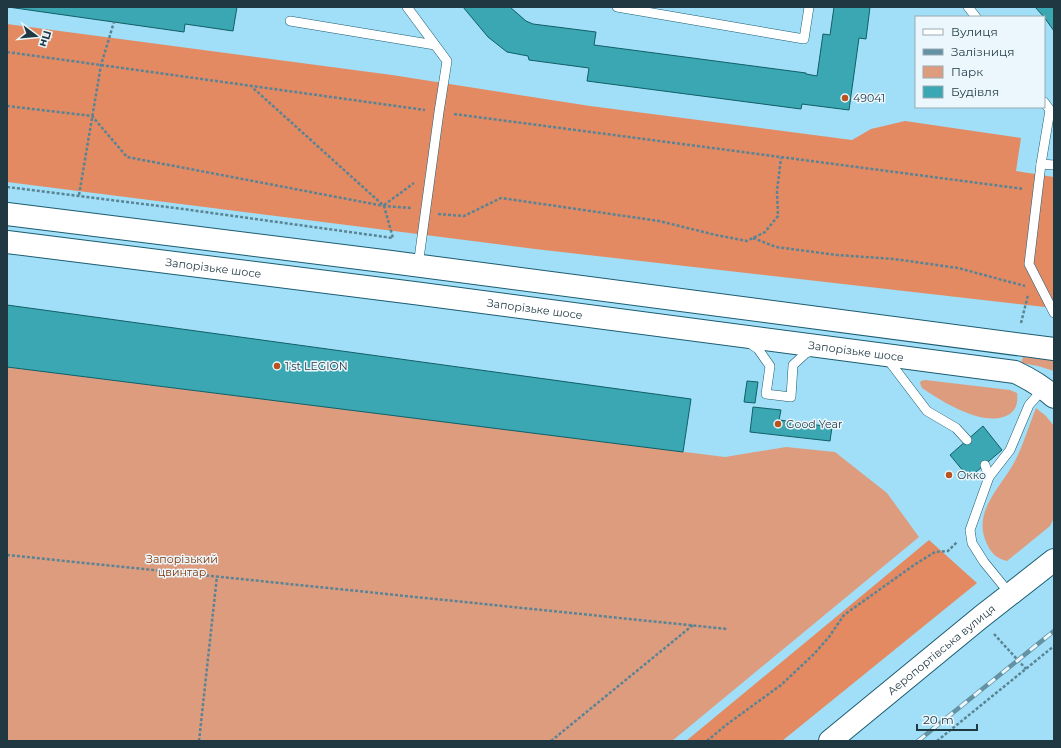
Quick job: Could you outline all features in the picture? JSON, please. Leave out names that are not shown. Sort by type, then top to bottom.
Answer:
[{"type":"main road","points":[[7,214],[1054,349]]},
{"type":"main road","name":"Запорізьке шосе","points":[[7,242],[414,293],[1015,372],[1030,379],[1049,393]]},
{"type":"main road","points":[[414,293],[418,266]]},
{"type":"main road","points":[[1010,594],[1037,565],[1054,543]]},
{"type":"main road","name":"Аеропортівська вулиця","points":[[830,741],[1010,594],[1054,560]]},
{"type":"lane","points":[[407,7],[447,61],[418,266]]},
{"type":"lane","points":[[618,7],[804,39],[809,7]]},
{"type":"lane","points":[[968,7],[975,16]]},
{"type":"lane","points":[[290,21],[435,45]]},
{"type":"lane","points":[[1045,103],[1050,110],[1041,164],[1039,191],[1029,264],[1054,313]]},
{"type":"lane","points":[[1041,164],[1054,166]]},
{"type":"lane","points":[[739,336],[758,349],[770,366],[766,394],[791,397],[794,365],[806,353],[823,347]]},
{"type":"lane","points":[[884,354],[927,411],[956,428],[967,440]]},
{"type":"lane","points":[[1010,594],[984,562],[972,543],[970,530],[989,477],[1010,450],[1029,405],[1049,393]]},
{"type":"lane","points":[[985,465],[989,477]]},
{"type":"path","points":[[78,195],[101,65],[114,22]]},
{"type":"path","points":[[7,52],[439,112],[1039,191]]},
{"type":"path","points":[[7,188],[78,195],[393,238],[384,206],[252,86]]},
{"type":"path","points":[[7,106],[92,116],[127,157],[384,206],[426,209],[433,214],[464,216],[501,198],[659,221],[747,241],[765,232],[778,216],[777,191],[781,158]]},
{"type":"path","points":[[384,206],[416,182]]},
{"type":"path","points":[[753,238],[776,248],[837,255],[894,259],[958,268],[1042,289]]},
{"type":"path","points":[[1020,326],[1030,287]]},
{"type":"path","points":[[707,741],[726,725],[781,685],[814,654],[829,637],[844,615],[888,583],[935,552],[948,551],[970,530]]},
{"type":"path","points":[[7,555],[727,629]]},
{"type":"path","points":[[199,741],[216,576]]},
{"type":"path","points":[[551,741],[693,625]]},
{"type":"path","points":[[994,634],[1026,669]]},
{"type":"path","points":[[937,741],[1054,646]]},
{"type":"green space","points":[[1023,357],[1054,360],[1054,371],[1021,363]]},
{"type":"green space","name":"Запорізький цвинтар","points":[[7,367],[725,457],[786,447],[835,452],[887,493],[919,537],[672,741],[7,741]]},
{"type":"green space","points":[[925,380],[1010,390],[1017,393],[1017,404],[1011,413],[1001,418],[990,419],[978,416],[952,406],[922,388],[920,383],[921,381]]},
{"type":"green space","points":[[1036,408],[1046,416],[1054,426],[1054,518],[1050,526],[1007,561],[992,553],[987,544],[983,532],[985,510],[1022,447]]},
{"type":"shaded area","points":[[7,24],[392,75],[590,106],[852,140],[871,129],[905,121],[1021,138],[1016,171],[1054,177],[1054,308],[535,249],[7,182]]},
{"type":"shaded area","points":[[929,540],[977,583],[782,741],[686,741]]},
{"type":"building","points":[[8,7],[237,7],[233,31],[185,24],[184,32]]},
{"type":"building","points":[[463,7],[510,7],[526,21],[533,24],[596,32],[594,45],[806,73],[817,76],[823,34],[830,35],[834,7],[870,7],[866,39],[859,38],[849,110],[802,104],[801,109],[587,81],[589,68],[529,60],[528,56],[507,52],[488,37]]},
{"type":"building","points":[[1035,7],[1054,7],[1054,31],[1045,18],[1045,16],[1043,16]]},
{"type":"building","points":[[7,305],[691,399],[683,452],[7,367]]},
{"type":"building","points":[[747,381],[758,382],[755,403],[744,402]]},
{"type":"building","name":"Good Year","points":[[753,407],[781,410],[779,420],[832,427],[830,441],[750,432]]},
{"type":"building","points":[[983,426],[1002,450],[969,478],[950,455]]},
{"type":"railway","points":[[918,741],[1054,631]]},
{"type":"place","name":"49041","points":[[845,98]]},
{"type":"place","name":"1'st LEGION","points":[[277,366]]},
{"type":"place","name":"Good Year","points":[[778,424]]},
{"type":"place","name":"Окко","points":[[949,475]]}]
